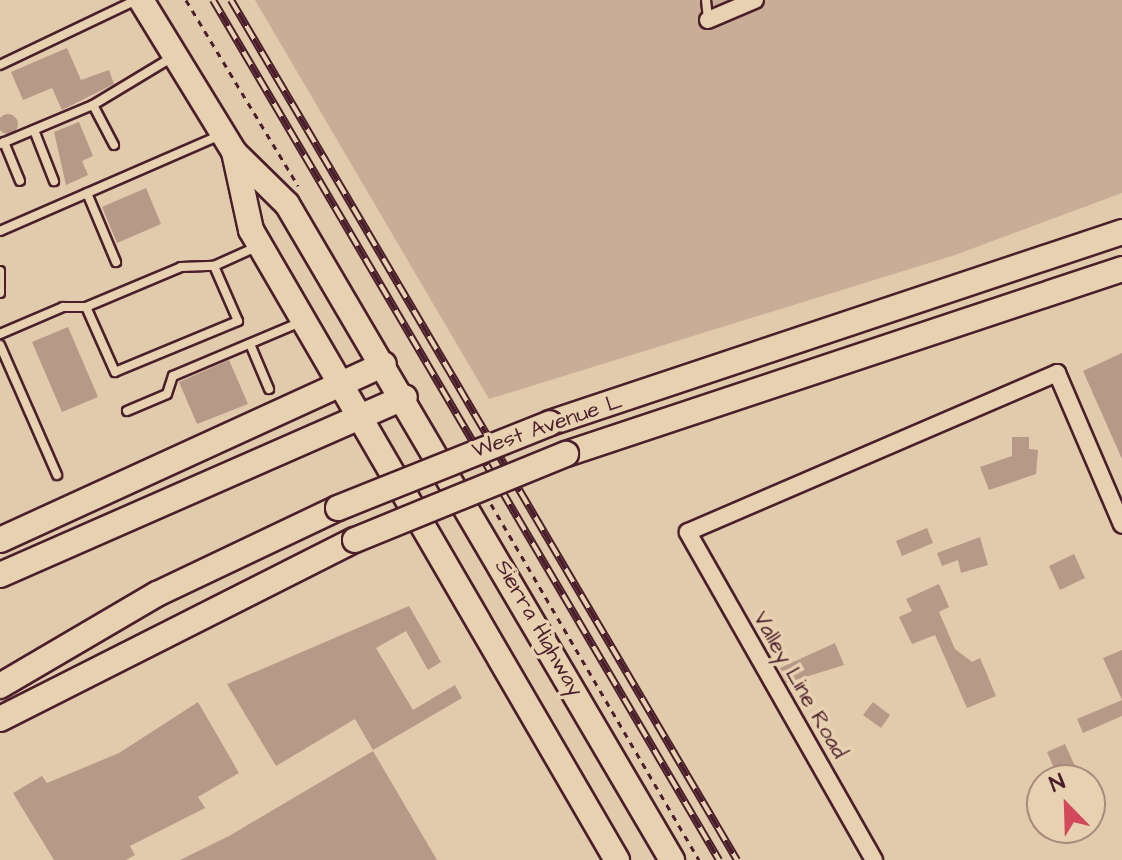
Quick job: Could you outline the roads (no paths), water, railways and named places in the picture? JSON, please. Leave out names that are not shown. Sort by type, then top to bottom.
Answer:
[{"type":"main road","points":[[0,540],[345,386],[384,364],[287,204],[229,143],[138,0]]},
{"type":"main road","points":[[229,143],[261,245],[617,860]]},
{"type":"main road","name":"West Avenue L","points":[[0,686],[115,619],[338,508],[550,423],[1122,232]]},
{"type":"main road","name":"West Avenue L","points":[[0,719],[168,630],[355,540],[566,454],[1122,269]]},
{"type":"main road","name":"Sierra Highway","points":[[384,364],[672,860]]},
{"type":"main road","points":[[0,575],[405,397]]},
{"type":"main road","points":[[0,669],[115,619]]},
{"type":"main road","points":[[0,734],[168,630]]},
{"type":"street","points":[[708,20],[755,0]]},
{"type":"street","name":"Valley Line Road","points":[[874,860],[688,532],[1057,373],[1122,525]]},
{"type":"lane","points":[[0,65],[138,0]]},
{"type":"lane","points":[[706,0],[708,20]]},
{"type":"lane","points":[[20,181],[2,143],[93,105],[175,55]]},
{"type":"lane","points":[[93,105],[114,145]]},
{"type":"lane","points":[[34,130],[54,181]]},
{"type":"lane","points":[[0,231],[87,193],[229,143]]},
{"type":"lane","points":[[87,193],[116,262]]},
{"type":"lane","points":[[0,334],[63,307],[86,307],[181,267],[214,266],[261,245]]},
{"type":"lane","points":[[86,307],[115,372],[238,321],[214,266]]},
{"type":"lane","points":[[0,271],[0,293]]},
{"type":"lane","points":[[127,411],[167,394],[173,376],[305,320]]},
{"type":"lane","points":[[250,344],[269,389]]},
{"type":"lane","points":[[0,345],[57,475]]},
{"type":"railway","points":[[213,0],[719,860]]},
{"type":"railway","points":[[231,0],[737,860]]}]
